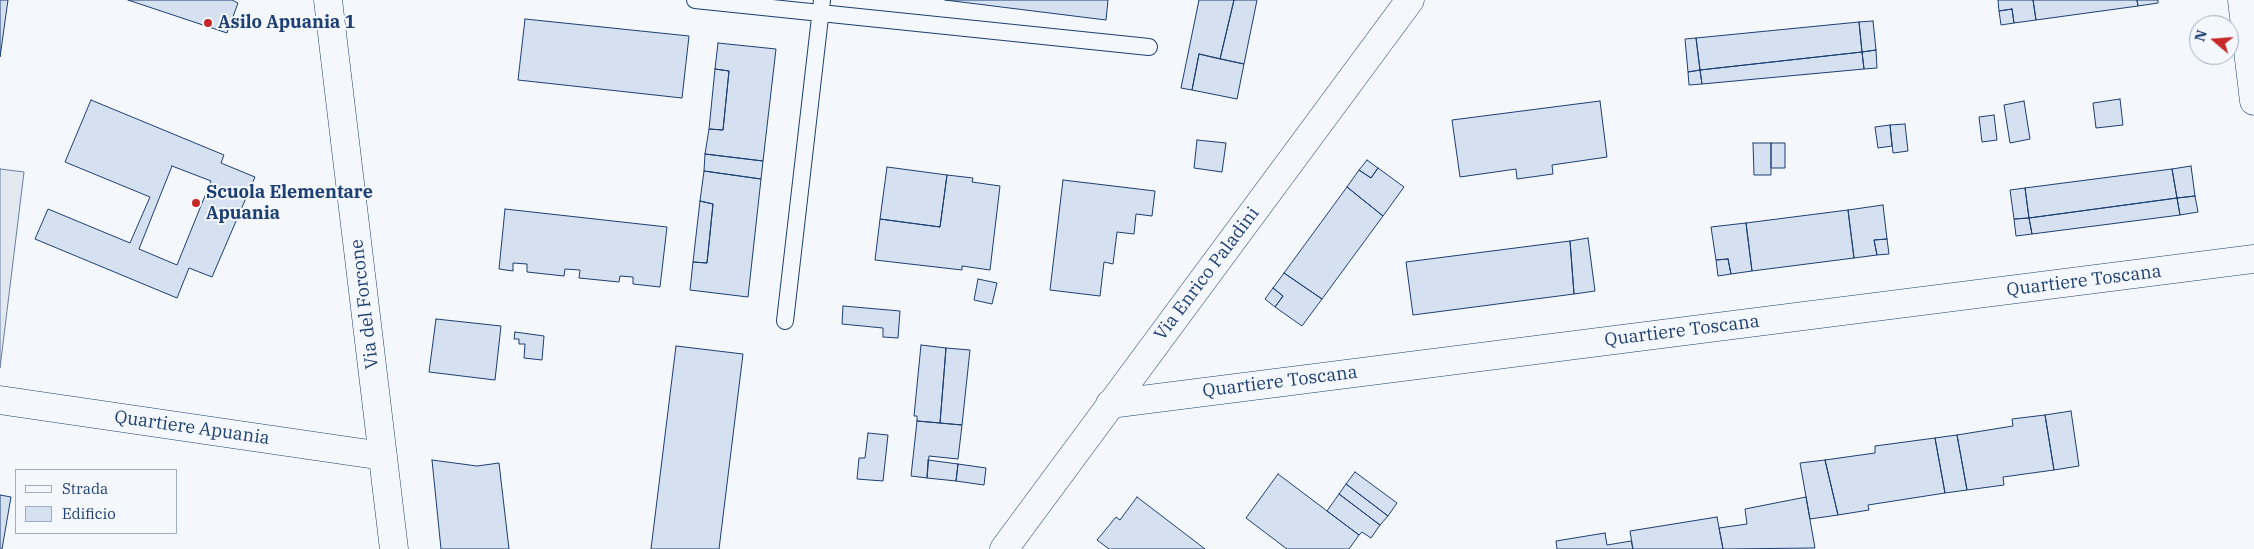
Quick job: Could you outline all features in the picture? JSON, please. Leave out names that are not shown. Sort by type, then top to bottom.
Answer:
[{"type":"street","name":"Via del Forcone","points":[[328,0],[394,549]]},
{"type":"street","name":"Via Enrico Paladini","points":[[1004,549],[1410,0]]},
{"type":"street","points":[[2242,0],[2254,101]]},
{"type":"street","name":"Quartiere Toscana","points":[[1110,404],[2254,259]]},
{"type":"street","name":"Quartiere Apuania","points":[[0,400],[383,456]]},
{"type":"lane","points":[[695,0],[821,7],[1149,47]]},
{"type":"lane","points":[[785,321],[821,7]]},
{"type":"shaded area","points":[[0,169],[24,172],[0,368]]},
{"type":"building","points":[[0,0],[8,0],[0,57]]},
{"type":"building","name":"Asilo Apuania 1","points":[[128,0],[232,0],[238,3],[227,33]]},
{"type":"building","points":[[945,0],[1108,0],[1106,20]]},
{"type":"building","points":[[1199,0],[1234,0],[1220,59],[1199,54],[1192,90],[1181,88]]},
{"type":"building","points":[[1234,0],[1257,0],[1244,64],[1220,59]]},
{"type":"building","points":[[1998,0],[2033,0],[2036,20],[2014,23],[2012,9],[1999,11]]},
{"type":"building","points":[[2033,0],[2137,0],[2138,6],[2036,20]]},
{"type":"building","points":[[2137,0],[2158,0],[2158,3],[2138,6]]},
{"type":"building","points":[[2012,9],[2014,23],[2001,25],[1999,11]]},
{"type":"building","points":[[525,19],[689,36],[682,98],[518,80]]},
{"type":"building","points":[[1873,21],[1876,50],[1862,52],[1859,22]]},
{"type":"building","points":[[1859,22],[1862,52],[1700,70],[1696,38]]},
{"type":"building","points":[[1696,38],[1700,70],[1688,72],[1685,39]]},
{"type":"building","points":[[718,43],[776,49],[763,161],[705,154],[709,129],[723,130],[729,71],[715,69]]},
{"type":"building","points":[[1876,50],[1877,68],[1864,69],[1862,52]]},
{"type":"building","points":[[1862,52],[1864,69],[1702,84],[1700,70]]},
{"type":"building","points":[[1199,54],[1244,64],[1237,99],[1192,90]]},
{"type":"building","points":[[715,69],[729,71],[723,130],[709,129]]},
{"type":"building","points":[[1700,70],[1702,84],[1689,85],[1688,72]]},
{"type":"building","points":[[2120,99],[2123,125],[2096,128],[2093,103]]},
{"type":"building","name":"Scuola Elementare Apuania","points":[[91,100],[224,155],[221,163],[255,177],[212,277],[189,268],[177,298],[35,239],[48,209],[130,243],[150,197],[65,162]],"holes":[[[172,166],[211,181],[177,265],[139,249]]]},
{"type":"building","points":[[1600,101],[1607,157],[1552,165],[1553,174],[1517,179],[1516,169],[1460,177],[1452,120]]},
{"type":"building","points":[[2024,101],[2030,139],[2010,143],[2004,105]]},
{"type":"building","points":[[1994,115],[1997,140],[1982,142],[1979,117]]},
{"type":"building","points":[[1905,124],[1908,151],[1893,153],[1890,125]]},
{"type":"building","points":[[1890,125],[1892,146],[1878,148],[1875,127]]},
{"type":"building","points":[[1197,140],[1226,143],[1222,172],[1194,168]]},
{"type":"building","points":[[1753,143],[1771,143],[1771,175],[1754,175]]},
{"type":"building","points":[[1771,143],[1785,143],[1785,168],[1771,168]]},
{"type":"building","points":[[705,154],[763,161],[761,179],[704,171]]},
{"type":"building","points":[[1367,160],[1378,168],[1371,178],[1359,170]]},
{"type":"building","points":[[2191,166],[2195,196],[2177,198],[2172,169]]},
{"type":"building","points":[[887,167],[947,175],[940,227],[880,219]]},
{"type":"building","points":[[1378,168],[1404,187],[1383,216],[1347,187],[1359,170],[1371,178]]},
{"type":"building","points":[[2172,169],[2177,198],[2029,218],[2025,188]]},
{"type":"building","points":[[704,171],[761,179],[748,297],[690,290],[693,262],[707,263],[713,204],[700,201]]},
{"type":"building","points":[[947,175],[973,178],[972,182],[1000,186],[990,270],[962,266],[962,270],[875,260],[880,219],[940,227]]},
{"type":"building","points":[[1063,180],[1155,191],[1152,216],[1136,214],[1134,234],[1117,232],[1113,264],[1104,262],[1100,296],[1050,290]]},
{"type":"building","points":[[1347,187],[1383,216],[1322,299],[1284,273]]},
{"type":"building","points":[[2025,188],[2029,218],[2014,219],[2010,190]]},
{"type":"building","points":[[2195,196],[2198,212],[2180,215],[2177,198]]},
{"type":"building","points":[[2177,198],[2180,215],[2032,234],[2029,218]]},
{"type":"building","points":[[700,201],[713,204],[707,263],[693,262]]},
{"type":"building","points":[[1883,205],[1887,239],[1874,240],[1877,255],[1854,258],[1848,210]]},
{"type":"building","points":[[505,209],[667,227],[660,287],[633,284],[633,277],[620,276],[619,282],[579,278],[580,270],[565,269],[564,276],[527,272],[527,264],[513,263],[513,271],[499,269]]},
{"type":"building","points":[[1848,210],[1854,258],[1752,271],[1746,223]]},
{"type":"building","points":[[2029,218],[2032,234],[2016,236],[2014,219]]},
{"type":"building","points":[[1746,223],[1752,271],[1731,274],[1728,259],[1716,260],[1711,227]]},
{"type":"building","points":[[1588,238],[1595,291],[1574,294],[1570,241]]},
{"type":"building","points":[[1887,239],[1889,254],[1877,255],[1874,240]]},
{"type":"building","points":[[1570,241],[1574,294],[1413,315],[1406,262]]},
{"type":"building","points":[[1728,259],[1731,274],[1718,276],[1716,260]]},
{"type":"building","points":[[1284,273],[1322,299],[1302,326],[1275,307],[1283,296],[1273,288]]},
{"type":"building","points":[[978,279],[997,283],[992,304],[974,300]]},
{"type":"building","points":[[1273,288],[1283,296],[1275,307],[1265,299]]},
{"type":"building","points":[[843,306],[900,311],[898,338],[883,337],[883,328],[842,324]]},
{"type":"building","points":[[436,319],[501,326],[495,380],[429,372]]},
{"type":"building","points":[[515,332],[544,336],[542,360],[524,358],[525,344],[519,344],[519,339],[514,339]]},
{"type":"building","points":[[921,345],[946,348],[940,423],[917,421],[917,416],[914,416]]},
{"type":"building","points":[[676,346],[743,354],[719,549],[651,549]]},
{"type":"building","points":[[946,348],[970,350],[962,425],[940,423]]},
{"type":"building","points":[[2071,411],[2079,466],[2054,470],[2045,415]]},
{"type":"building","points":[[2045,415],[2054,470],[2003,477],[2004,485],[1967,490],[1957,435],[2013,426],[2012,419]]},
{"type":"building","points":[[917,421],[962,425],[958,459],[929,456],[927,478],[911,476]]},
{"type":"building","points":[[868,433],[888,435],[883,481],[857,479],[859,458],[865,458]]},
{"type":"building","points":[[1957,435],[1967,490],[1945,493],[1935,438]]},
{"type":"building","points":[[1935,438],[1945,493],[1868,505],[1869,510],[1838,515],[1825,460],[1875,453],[1875,446]]},
{"type":"building","points":[[432,460],[477,466],[499,463],[509,549],[441,549]]},
{"type":"building","points":[[928,460],[958,464],[956,481],[927,478]]},
{"type":"building","points":[[1825,460],[1838,515],[1810,519],[1800,463]]},
{"type":"building","points":[[958,464],[986,468],[984,485],[956,481]]},
{"type":"building","points":[[1355,472],[1397,503],[1388,516],[1346,484]]},
{"type":"building","points":[[1278,474],[1359,535],[1349,549],[1287,549],[1246,518]]},
{"type":"building","points":[[1346,484],[1388,516],[1380,525],[1339,494]]},
{"type":"building","points":[[1339,494],[1380,525],[1371,538],[1362,532],[1359,535],[1327,511]]},
{"type":"building","points":[[0,495],[11,497],[2,549],[0,549]]},
{"type":"building","points":[[1137,497],[1205,549],[1109,549],[1097,540],[1116,517],[1120,520]]},
{"type":"building","points":[[1806,497],[1815,548],[1723,549],[1719,528],[1747,524],[1745,509]]},
{"type":"building","points":[[1717,517],[1723,549],[1633,549],[1630,531]]},
{"type":"building","points":[[1605,533],[1607,545],[1631,541],[1633,549],[1557,549],[1556,541]]},
{"type":"place","name":"Asilo Apuania 1","points":[[208,23]]},
{"type":"place","name":"Scuola Elementare Apuania","points":[[196,203]]}]
